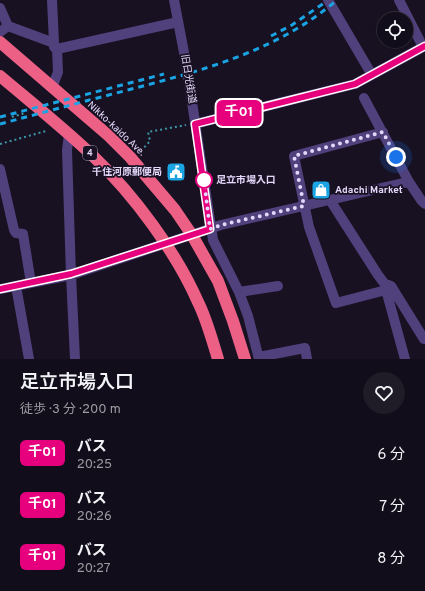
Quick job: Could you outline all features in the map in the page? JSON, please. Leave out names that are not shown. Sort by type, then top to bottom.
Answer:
[{"type":"highway","name":"Nikko-kaido Ave.","points":[[0,42],[109,136],[160,190],[192,234],[218,281],[245,359]]},
{"type":"highway","name":"4","points":[[0,76],[69,134],[115,178],[142,212],[165,244],[198,302],[210,332],[218,359]]},
{"type":"street","points":[[52,0],[58,72],[52,88]]},
{"type":"street","name":"旧日光街道","points":[[174,0],[186,63],[210,229],[215,244],[239,292],[248,316],[259,358]]},
{"type":"street","points":[[328,0],[372,75]]},
{"type":"street","points":[[195,124],[355,84],[424,46],[399,0]]},
{"type":"street","points":[[0,8],[4,29],[55,46],[178,22]]},
{"type":"street","points":[[364,98],[409,182],[425,204]]},
{"type":"street","points":[[383,132],[294,156],[309,228],[336,303],[385,286],[391,286],[424,339]]},
{"type":"street","points":[[69,134],[67,150],[75,359]]},
{"type":"street","points":[[0,169],[14,230],[16,233],[23,234],[31,283]]},
{"type":"street","points":[[0,289],[71,274],[221,225],[409,182]]},
{"type":"street","points":[[330,200],[385,286],[406,359]]},
{"type":"street","points":[[16,286],[28,359]]},
{"type":"street","points":[[239,292],[278,286]]},
{"type":"street","points":[[259,358],[306,348],[307,359]]},
{"type":"path","points":[[12,117],[25,113]]},
{"type":"path","points":[[141,151],[150,141],[148,132],[195,124]]},
{"type":"path","points":[[0,144],[46,131]]},
{"type":"railway","points":[[0,124],[181,76],[236,58],[289,33],[313,18],[337,0]]},
{"type":"railway","points":[[271,36],[292,25],[327,1]]},
{"type":"railway","points":[[0,117],[164,74]]},
{"type":"bus line","name":"千01","points":[[0,289],[71,274],[147,251],[192,234],[210,229],[195,124],[355,84],[425,46]]},
{"type":"place","name":"千住河原郵便局","points":[[176,172]]},
{"type":"place","name":"足立市場入口","points":[[204,180]]},
{"type":"place","name":"Adachi Market","points":[[321,190]]},
{"type":"route","points":[[204,180],[210,229],[221,225],[304,206],[294,156],[383,132],[396,157]]}]
